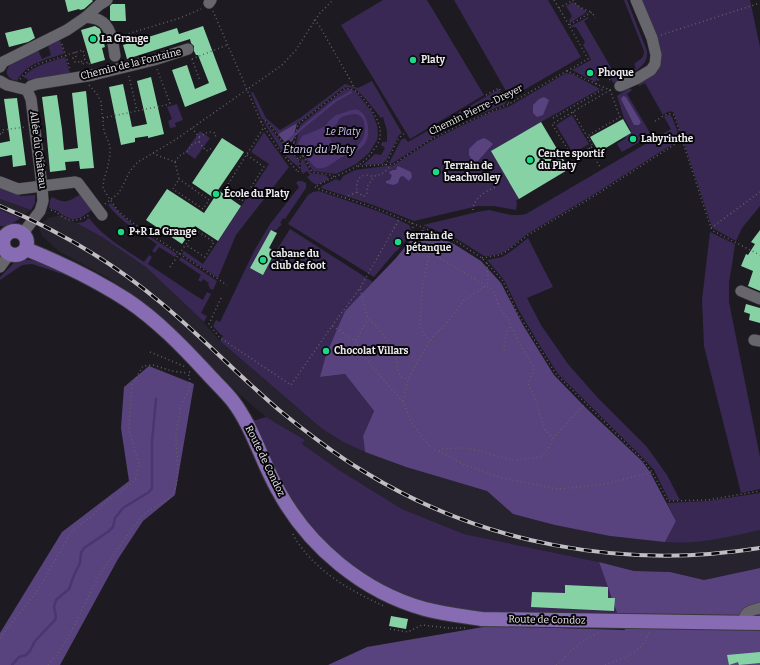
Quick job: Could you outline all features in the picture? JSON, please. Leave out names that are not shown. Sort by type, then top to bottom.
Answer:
[{"type":"main road","points":[[14,231],[23,233],[27,241],[26,249],[16,255],[7,251],[4,247],[2,237],[14,231]]},
{"type":"main road","name":"Route de Condoz","points":[[26,249],[98,283],[128,301],[157,322],[194,366],[232,399],[251,429],[278,490],[296,519],[320,547],[346,569],[368,584],[407,603],[424,609],[482,619],[760,623]]},
{"type":"street","points":[[0,67],[4,62],[59,34],[86,17],[107,0]]},
{"type":"street","points":[[617,87],[632,81],[651,70],[655,64],[656,55],[652,38],[636,0]]},
{"type":"street","points":[[86,17],[99,20],[106,25],[111,34],[115,56]]},
{"type":"street","name":"Chemin de la Fontaine","points":[[22,88],[37,84],[78,78],[154,60],[190,54]]},
{"type":"street","points":[[0,81],[7,85],[22,88]]},
{"type":"street","name":"Allée du Château","points":[[22,88],[31,99],[43,201],[40,211],[23,233]]},
{"type":"street","points":[[0,182],[18,189],[75,182],[78,183],[100,212]]},
{"type":"street","points":[[0,267],[10,253]]},
{"type":"street","points":[[741,291],[760,299]]},
{"type":"street","points":[[744,623],[744,616],[747,613],[760,608]]},
{"type":"path","points":[[57,212],[59,215],[74,221],[82,220],[100,212],[110,200],[119,193],[130,171],[138,162],[175,140],[282,65],[296,50],[314,20],[333,0]]},
{"type":"path","points":[[554,0],[569,25],[592,12]]},
{"type":"path","points":[[559,8],[573,0],[574,3],[592,12],[595,18]]},
{"type":"path","points":[[112,38],[180,18],[202,9],[210,2],[261,122],[276,147],[298,172],[300,170],[300,162],[298,159],[266,121],[264,120],[261,122]]},
{"type":"path","points":[[652,38],[760,3]]},
{"type":"path","points":[[314,20],[319,25],[354,86],[353,89]]},
{"type":"path","name":"Chemin Pierre-Dreyer","points":[[357,192],[356,182],[363,176],[372,176],[384,172],[391,165],[430,140],[462,124],[509,104],[588,59],[569,25]]},
{"type":"path","points":[[59,34],[66,55],[78,78],[96,94],[101,102],[104,131],[110,146],[110,155],[103,187],[110,200],[118,211],[130,221],[227,285]]},
{"type":"path","points":[[200,81],[190,54],[227,45]]},
{"type":"path","points":[[22,88],[21,78],[28,70],[38,64],[83,50],[85,59],[81,62]]},
{"type":"path","points":[[75,52],[76,58],[73,58],[75,62],[81,62],[82,64],[88,62]]},
{"type":"path","points":[[103,118],[170,103],[154,60]]},
{"type":"path","points":[[127,67],[137,111]]},
{"type":"path","points":[[567,71],[610,90],[620,117],[587,136]]},
{"type":"path","points":[[573,112],[593,146],[573,158],[552,124],[610,90],[617,87],[608,76],[605,75],[600,76],[596,84]]},
{"type":"path","points":[[486,96],[499,88],[509,104]]},
{"type":"path","points":[[553,118],[605,88]]},
{"type":"path","points":[[289,147],[294,143],[298,124],[344,89],[353,89],[373,111],[380,125],[381,135],[379,142],[371,155],[358,166],[315,187],[412,222],[456,241],[482,258],[503,281],[518,312],[556,374],[637,454],[652,472],[668,501],[707,500],[760,491]]},
{"type":"path","points":[[655,121],[667,114],[671,113],[674,115],[713,231],[760,255]]},
{"type":"path","points":[[0,134],[3,134],[2,130],[35,126]]},
{"type":"path","points":[[246,155],[264,167],[242,201],[225,189],[246,155],[264,127]]},
{"type":"path","points":[[192,128],[199,137],[199,142],[206,150],[209,150],[213,146]]},
{"type":"path","points":[[199,137],[211,131],[215,132],[215,137]]},
{"type":"path","points":[[385,165],[390,158],[400,136],[404,134]]},
{"type":"path","points":[[482,258],[500,255],[507,251],[528,235],[594,196],[682,139]]},
{"type":"path","points":[[174,162],[179,156],[188,151],[194,143],[199,142]]},
{"type":"path","points":[[294,143],[312,172],[331,175],[335,178]]},
{"type":"path","points":[[589,148],[600,167]]},
{"type":"path","points":[[154,153],[174,162]]},
{"type":"path","points":[[298,159],[303,156]]},
{"type":"path","points":[[174,162],[179,179],[209,200],[203,209],[173,188],[179,179]]},
{"type":"path","points":[[358,166],[391,165]]},
{"type":"path","points":[[345,198],[357,192],[365,196],[368,193],[367,187],[373,178],[372,176]]},
{"type":"path","points":[[472,210],[477,199],[485,192],[496,187]]},
{"type":"path","points":[[711,228],[760,192]]},
{"type":"path","points":[[221,298],[209,324],[220,337],[291,385],[360,288],[400,218]]},
{"type":"path","points":[[412,222],[415,237],[430,252],[491,289],[494,293],[500,309],[508,319],[518,341],[533,365],[534,370],[529,386],[533,393],[545,430],[553,438]]},
{"type":"path","points":[[170,267],[196,230],[214,242],[205,257],[186,245]]},
{"type":"path","points":[[430,252],[422,290],[420,325],[424,335],[430,340]]},
{"type":"path","points":[[403,402],[408,379],[430,340],[451,318],[464,300],[488,284],[487,263]]},
{"type":"path","points":[[360,288],[368,319],[375,324],[394,353],[398,372],[402,378],[408,379]]},
{"type":"path","points":[[368,319],[356,340],[359,349],[369,363],[403,402],[411,422],[430,447],[467,466],[502,478],[557,489],[606,484],[652,472]]},
{"type":"path","points":[[504,351],[505,336],[507,329],[511,325]]},
{"type":"path","points":[[332,326],[340,330],[351,340],[356,340]]},
{"type":"path","points":[[150,352],[185,367],[194,366]]},
{"type":"path","points":[[0,638],[38,590],[72,531],[92,516],[106,501],[121,492],[135,480],[139,464],[129,429],[132,385],[143,366],[152,365],[172,371],[194,366]]},
{"type":"path","points":[[48,665],[57,656],[72,631],[105,566],[136,523],[147,512],[171,495],[175,487],[177,476],[176,434],[180,408],[190,388],[194,366]]},
{"type":"path","points":[[438,451],[442,449],[468,448],[508,459],[515,460],[536,458],[542,456],[548,450],[553,438],[585,404]]},
{"type":"path","points":[[390,629],[408,632],[422,625],[464,628],[477,624],[482,619]]},
{"type":"path","points":[[556,665],[585,640],[600,633],[606,627],[608,621]]},
{"type":"path","points":[[604,665],[626,657],[639,649],[651,629],[652,622]]},
{"type":"shaded area","points":[[623,96],[626,97],[641,122],[639,125],[634,125],[621,99]]},
{"type":"shaded area","points":[[544,97],[549,100],[543,115],[537,117],[533,113],[533,105],[539,99]]},
{"type":"shaded area","points":[[297,123],[293,140],[287,145],[278,134]]},
{"type":"shaded area","points":[[484,138],[493,144],[478,161],[473,162],[469,155],[469,149],[477,141]]},
{"type":"shaded area","points":[[398,166],[411,172],[412,177],[409,181],[403,176],[400,177],[398,183],[393,185],[386,183],[386,181],[390,180],[392,175],[389,172],[396,170]]},
{"type":"shaded area","points":[[0,199],[31,210],[20,218],[0,210]]},
{"type":"shaded area","points":[[61,215],[102,237],[147,268],[198,316],[220,341],[321,428],[343,442],[406,467],[487,491],[513,514],[555,525],[610,536],[678,543],[726,537],[760,530],[760,568],[704,580],[670,572],[634,571],[599,562],[464,534],[402,509],[339,470],[302,444],[305,440],[266,417],[239,394],[181,336],[133,295],[105,276],[60,252],[42,236],[38,225],[49,218]]},
{"type":"shaded area","points":[[423,230],[454,244],[481,261],[501,283],[523,325],[554,375],[586,408],[642,461],[650,472],[676,521],[665,542],[610,536],[555,525],[513,514],[487,491],[406,467],[365,452],[363,436],[374,411],[345,374],[320,377],[326,355],[345,311],[396,258],[417,232]]},
{"type":"shaded area","points":[[149,366],[194,384],[175,495],[143,521],[118,559],[60,665],[0,665],[0,633],[62,532],[129,481],[121,428],[124,387]]},
{"type":"shaded area","points":[[599,562],[634,571],[670,572],[704,580],[760,568],[760,665],[328,665],[367,647],[489,626],[625,630],[617,613]]},
{"type":"green space","name":"Platy","points":[[383,0],[427,0],[484,95],[410,139],[341,25]]},
{"type":"green space","points":[[454,0],[548,0],[581,57],[510,98]]},
{"type":"green space","points":[[624,0],[627,0],[647,51],[645,62],[641,67],[632,73],[631,71],[636,68],[634,64],[643,57],[644,51]]},
{"type":"green space","points":[[641,0],[750,0],[760,47],[760,206],[742,228],[736,241],[712,227],[674,113],[668,112],[663,115],[645,83],[639,86],[639,84],[654,72]]},
{"type":"green space","points":[[573,2],[587,12],[570,23],[569,21],[572,16],[566,6]]},
{"type":"green space","points":[[588,17],[589,18],[584,21],[617,78],[623,75],[622,80],[613,83],[609,74],[604,73],[599,75],[595,82],[572,70],[591,60],[583,45],[585,42],[576,27],[571,26]]},
{"type":"green space","points":[[60,40],[63,54],[43,60],[31,66],[25,70],[17,81],[8,76],[7,70],[13,62],[38,50],[42,59],[51,55],[48,45]]},
{"type":"green space","points":[[65,57],[70,74],[28,80],[24,78],[28,72],[38,66]]},
{"type":"green space","points":[[566,73],[572,74],[600,89],[541,122],[519,199],[516,201],[516,210],[494,206],[478,206],[414,221],[373,205],[321,188],[322,186],[336,179],[340,181],[343,176],[355,170],[394,165],[431,141],[492,112],[510,106]]},
{"type":"green space","points":[[372,81],[402,133],[399,135],[387,159],[382,164],[363,165],[375,154],[381,155],[385,148],[381,145],[382,142],[387,142],[387,131],[383,117],[381,118],[364,97],[353,88],[343,88],[302,120],[278,134],[267,121],[262,119],[251,93],[253,92],[266,118],[280,130],[300,118],[345,84],[358,88]]},
{"type":"green space","points":[[629,88],[632,90],[627,94],[650,133],[655,131],[655,133],[622,152],[617,144],[626,138],[625,136],[631,131],[624,118],[617,96]]},
{"type":"green space","name":"Le Platy","points":[[348,89],[356,92],[372,112],[377,125],[377,140],[369,153],[356,164],[336,174],[313,171],[296,144],[300,125],[344,90]]},
{"type":"green space","points":[[499,89],[501,92],[498,94],[502,101],[506,101],[505,104],[459,123],[443,132],[440,131],[438,128],[460,116],[458,113]]},
{"type":"green space","points":[[177,104],[183,120],[175,123],[176,127],[170,128],[168,121],[172,119],[167,107]]},
{"type":"green space","points":[[572,115],[589,144],[573,153],[556,125]]},
{"type":"green space","points":[[668,115],[672,117],[680,138],[679,140],[593,195],[527,234],[506,251],[499,254],[484,256],[457,239],[423,225],[489,210],[511,215],[526,214],[671,129],[664,117]]},
{"type":"green space","points":[[264,122],[292,155],[295,156],[299,162],[299,167],[281,150]]},
{"type":"green space","points":[[434,127],[437,135],[393,163],[389,163],[401,140],[405,138],[408,142]]},
{"type":"green space","points":[[200,131],[210,138],[195,159],[185,152]]},
{"type":"green space","points":[[264,132],[289,167],[236,235],[218,278],[182,254],[184,251],[203,264],[269,164],[251,152]]},
{"type":"green space","points":[[303,159],[311,173],[325,175],[329,179],[319,184],[313,183],[307,177],[310,175],[307,171],[303,174],[301,171],[301,160]]},
{"type":"green space","points":[[298,181],[306,183],[306,188],[285,219],[283,218],[280,223],[282,224],[276,230],[273,230],[265,245],[276,251],[290,229],[373,282],[345,311],[321,377],[345,374],[374,411],[363,436],[365,452],[343,442],[321,428],[220,341],[223,336],[213,326],[216,320],[220,322],[254,251],[270,224],[299,187],[296,183]]},
{"type":"green space","points":[[0,187],[21,196],[35,195],[35,203],[31,210],[0,199]]},
{"type":"green space","points":[[319,191],[376,211],[409,225],[411,232],[409,236],[374,277],[288,224],[308,195]]},
{"type":"green space","points":[[81,194],[92,210],[80,218],[71,219],[58,211],[49,208],[52,197],[60,201],[66,201]]},
{"type":"green space","points":[[111,203],[125,218],[150,237],[177,254],[175,257],[159,247],[155,253],[152,251],[157,244],[119,217],[108,205]]},
{"type":"green space","points":[[0,210],[20,218],[6,226],[0,226]]},
{"type":"green space","points":[[89,218],[108,237],[144,262],[149,255],[152,257],[148,264],[190,292],[203,300],[207,292],[211,294],[201,313],[207,316],[204,322],[147,268],[102,237],[76,223],[84,222]]},
{"type":"green space","points":[[710,232],[735,244],[729,282],[729,302],[760,457],[760,489],[741,493],[704,346],[702,300]]},
{"type":"green space","points":[[528,238],[553,287],[527,298],[541,325],[568,364],[598,398],[647,447],[667,475],[680,500],[669,500],[654,470],[558,374],[518,309],[504,280],[487,260],[502,257]]},
{"type":"green space","points":[[181,257],[217,281],[213,290],[209,288],[209,283],[203,279],[201,282],[198,280],[201,275],[179,260]]},
{"type":"green space","points":[[22,260],[37,261],[81,280],[32,264],[22,265],[0,280],[0,277],[14,263]]},
{"type":"green space","points":[[266,417],[305,440],[302,444],[339,470],[402,509],[464,534],[599,562],[617,613],[532,613],[483,615],[411,599],[371,580],[323,543],[285,492],[252,421]]},
{"type":"green space","points":[[760,493],[760,530],[725,538],[676,543],[665,542],[676,521],[667,503],[707,501]]},
{"type":"water","name":"Étang du Platy","points":[[352,110],[362,112],[368,125],[367,140],[361,148],[356,151],[344,156],[324,168],[317,168],[309,161],[298,144],[302,136],[325,126],[336,115]],"holes":[[[354,114],[359,115],[364,121],[364,137],[360,143],[343,153],[332,144],[329,130],[337,124],[339,119],[344,116]]]},
{"type":"building","points":[[65,0],[93,1],[84,9],[68,12]]},
{"type":"building","points":[[112,4],[125,4],[126,21],[110,20],[110,6]]},
{"type":"building","name":"La Grange","points":[[95,26],[100,29],[105,47],[102,48],[105,60],[91,64],[81,30]]},
{"type":"building","points":[[203,26],[227,90],[185,107],[172,70],[187,65],[195,89],[209,83],[190,39],[127,59],[123,45],[177,28],[179,34]]},
{"type":"building","points":[[31,27],[35,38],[28,42],[9,47],[5,33]]},
{"type":"building","points":[[151,77],[164,134],[148,138],[148,136],[135,138],[135,142],[121,145],[109,87],[123,84],[132,127],[147,124],[137,81]]},
{"type":"building","points":[[86,91],[94,168],[80,169],[79,161],[65,162],[66,170],[50,172],[42,97],[57,95],[64,150],[78,148],[72,93]]},
{"type":"building","points":[[17,98],[26,165],[13,167],[12,155],[0,157],[0,143],[10,141],[4,99]]},
{"type":"building","points":[[623,119],[631,133],[599,152],[590,137]]},
{"type":"building","name":"Centre sportif du Platy","points":[[541,122],[569,169],[519,199],[491,151]]},
{"type":"building","name":"École du Platy","points":[[222,138],[244,152],[218,190],[241,206],[218,241],[195,226],[182,244],[146,220],[167,189],[204,213],[214,198],[192,183]]},
{"type":"building","name":"cabane du club de foot","points":[[271,230],[277,233],[269,248],[275,252],[263,275],[250,268]]},
{"type":"building","points":[[760,230],[760,291],[748,286],[753,271],[741,266],[746,254],[748,255],[755,244],[751,242]]},
{"type":"building","points":[[746,304],[760,308],[760,323],[749,320],[750,314],[744,312]]},
{"type":"building","points":[[565,585],[608,587],[608,598],[615,598],[614,611],[531,607],[532,592],[565,593]]},
{"type":"building","points":[[391,616],[408,619],[406,629],[389,626]]},
{"type":"building","points":[[760,652],[760,663],[739,665],[738,662],[729,665],[727,655]]},
{"type":"waterway","points":[[283,146],[303,127],[335,101],[351,92]]},
{"type":"waterway","points":[[12,665],[19,657],[26,655],[30,651],[35,641],[55,620],[56,617],[54,607],[56,600],[69,589],[80,563],[81,553],[84,548],[113,527],[115,518],[123,508],[149,492],[152,488],[152,442],[156,399]]},
{"type":"railway","points":[[0,206],[22,215],[63,236],[104,260],[142,287],[205,342],[264,397],[299,426],[330,450],[363,471],[408,496],[456,517],[504,533],[554,545],[605,553],[657,556],[708,554],[760,548]]},
{"type":"place","name":"La Grange","points":[[93,39]]},
{"type":"place","name":"Platy","points":[[413,60]]},
{"type":"place","name":"Phoque","points":[[590,73]]},
{"type":"place","name":"Labyrinthe","points":[[633,139]]},
{"type":"place","name":"Centre sportif du Platy","points":[[530,160]]},
{"type":"place","name":"Terrain de beachvolley","points":[[436,172]]},
{"type":"place","name":"École du Platy","points":[[216,194]]},
{"type":"place","name":"P+R La Grange","points":[[121,232]]},
{"type":"place","name":"terrain de pétanque","points":[[398,242]]},
{"type":"place","name":"cabane du club de foot","points":[[263,260]]},
{"type":"place","name":"Chocolat Villars","points":[[326,351]]}]
